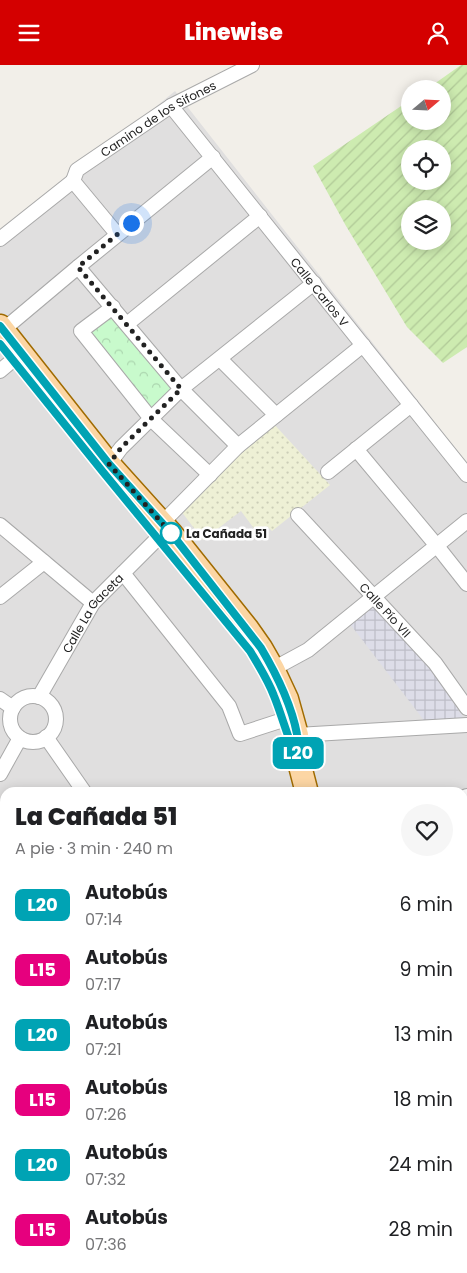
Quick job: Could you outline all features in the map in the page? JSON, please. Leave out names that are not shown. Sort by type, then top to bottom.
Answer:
[{"type":"main road","points":[[3,346],[109,464],[160,530],[250,651],[290,727]]},
{"type":"main road","points":[[3,346],[103,472],[160,530],[247,629],[273,669],[287,699],[290,727],[305,787]]},
{"type":"street","name":"Camino de los Sifones","points":[[0,239],[73,181],[77,170],[171,107],[252,65]]},
{"type":"street","name":"Calle Carlos V","points":[[171,107],[467,475]]},
{"type":"street","points":[[3,346],[78,267],[213,157]]},
{"type":"street","points":[[73,181],[117,235]]},
{"type":"street","points":[[127,324],[260,216]]},
{"type":"street","points":[[78,267],[181,389],[238,446]]},
{"type":"street","points":[[109,464],[121,448],[181,389],[314,283]]},
{"type":"street","points":[[113,307],[81,331],[152,419],[210,475]]},
{"type":"street","name":"Calle La Gaceta","points":[[39,697],[93,603],[123,573],[210,475],[238,446],[363,345]]},
{"type":"street","points":[[220,359],[276,415]]},
{"type":"street","points":[[328,472],[411,405]]},
{"type":"street","points":[[356,449],[467,584]]},
{"type":"street","name":"Calle Pío VII","points":[[298,515],[435,663],[467,708]]},
{"type":"street","points":[[273,669],[308,650],[467,521]]},
{"type":"street","points":[[0,525],[93,603]]},
{"type":"street","points":[[0,597],[44,562]]},
{"type":"street","points":[[123,573],[229,706],[240,734],[290,727],[467,725]]},
{"type":"street","points":[[24,697],[39,697],[47,701],[52,707],[55,723],[52,731],[46,737],[34,742],[20,738],[11,727],[10,714],[18,701],[24,697]]},
{"type":"street","points":[[0,699],[13,708]]},
{"type":"street","points":[[46,737],[81,787]]},
{"type":"street","points":[[0,774],[20,738]]},
{"type":"shaded area","points":[[175,91],[467,463],[467,787],[0,787],[0,235]]},
{"type":"shaded area","points":[[374,605],[435,675],[463,717],[460,721],[426,723],[350,624]]},
{"type":"green space","points":[[461,65],[467,65],[467,347],[443,363],[407,327],[346,226],[313,166],[401,106],[401,130],[451,130],[451,80],[440,80]]},
{"type":"green space","points":[[113,307],[181,389],[152,420],[81,331]]},
{"type":"green space","points":[[272,422],[330,485],[272,531],[267,526],[258,534],[241,511],[203,540],[181,511]]},
{"type":"bus line","name":"L20","points":[[0,326],[109,464],[171,533],[261,648],[287,699],[297,735],[299,762],[291,747],[274,695],[250,651],[0,344]]},
{"type":"place","name":"La Cañada 51","points":[[171,533]]},
{"type":"route","points":[[131,223],[78,267],[181,389],[121,448],[109,464],[171,533]]}]
